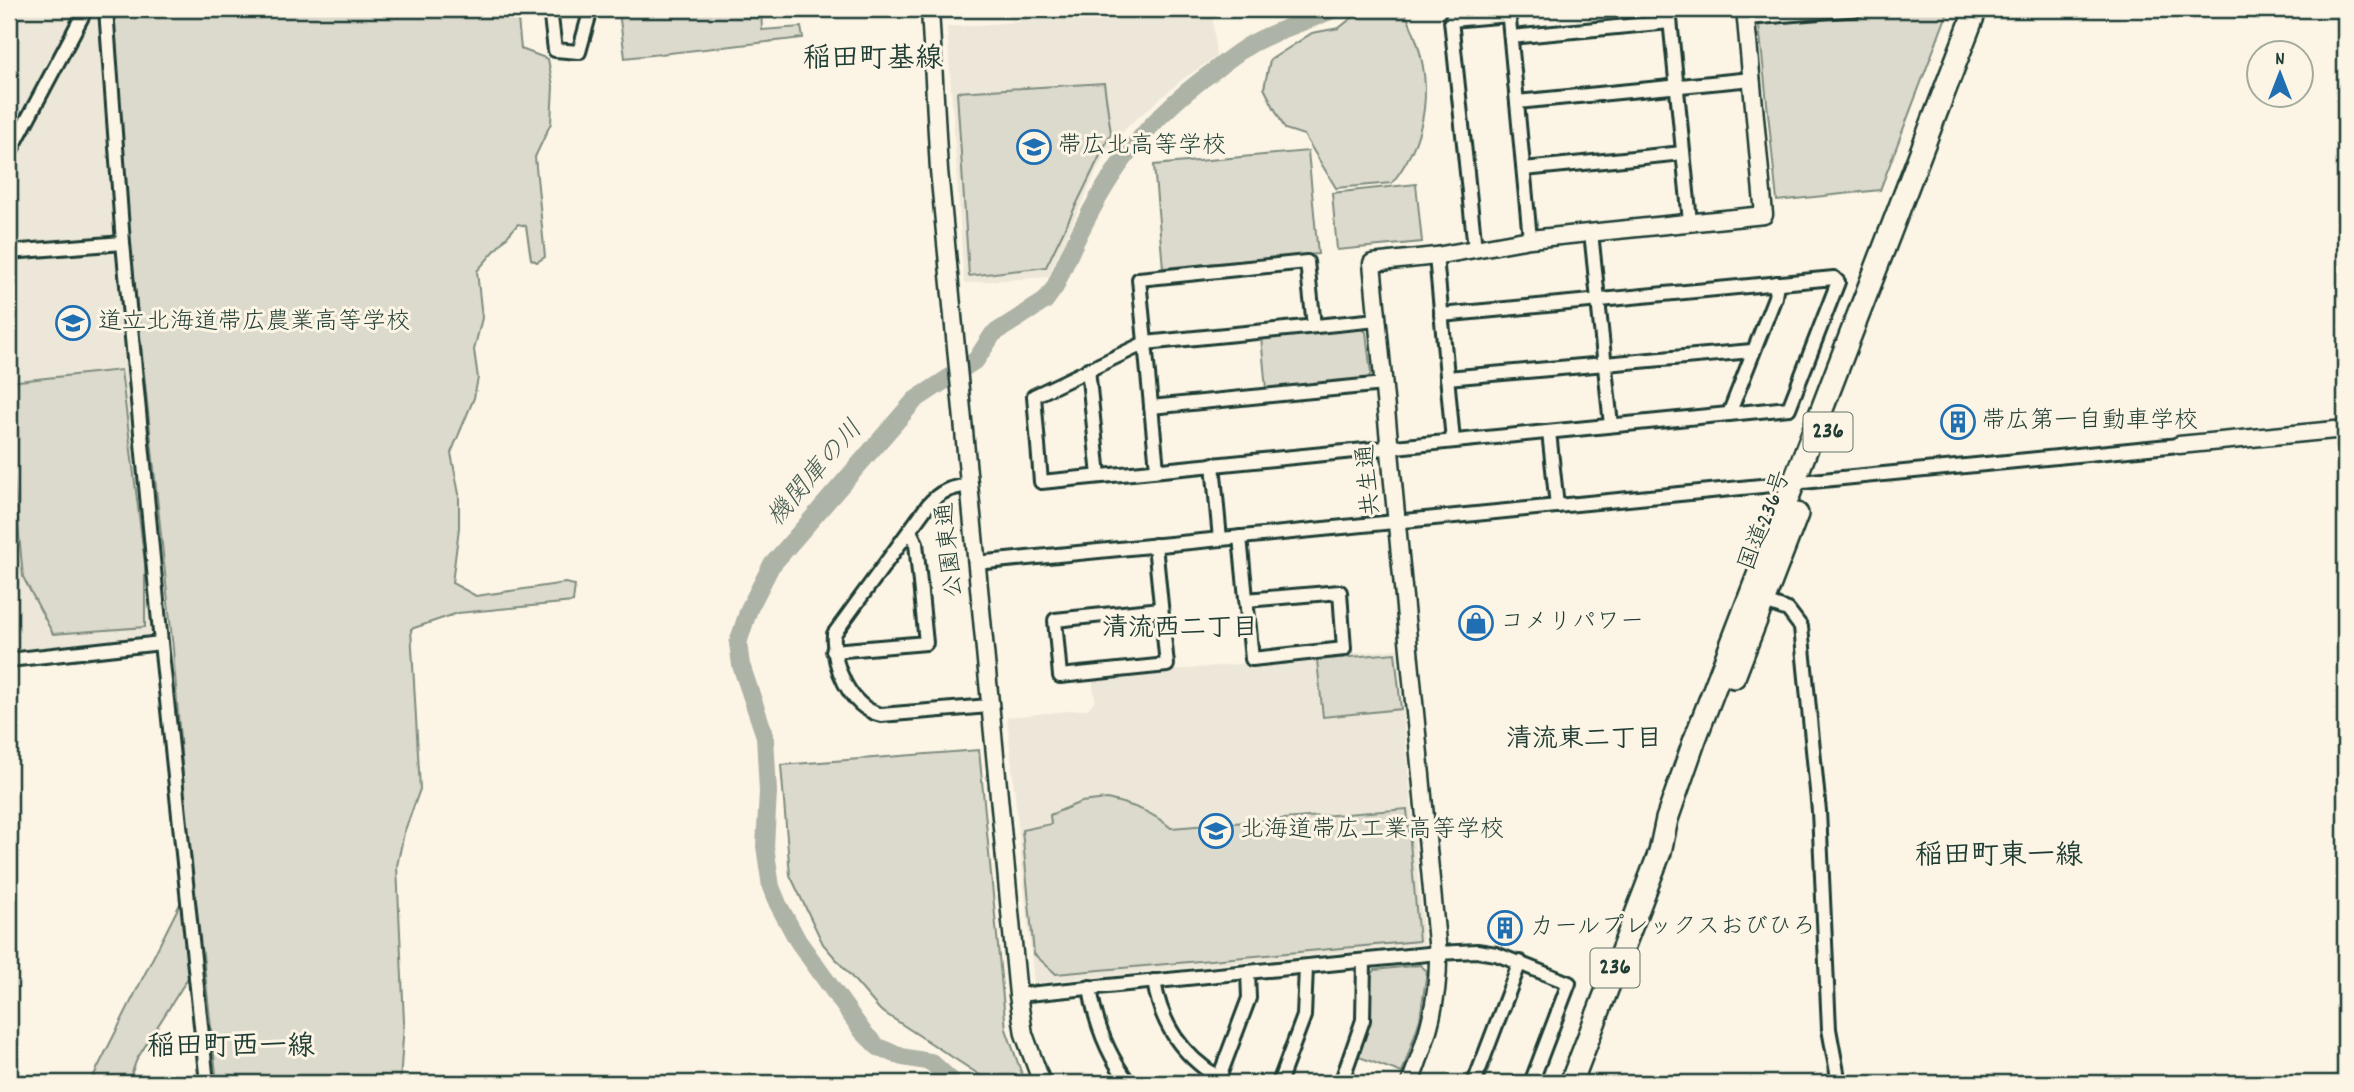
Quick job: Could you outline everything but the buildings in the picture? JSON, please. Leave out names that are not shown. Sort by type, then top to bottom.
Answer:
[{"type":"highway","name":"国道236号","points":[[1801,484],[1976,9]]},
{"type":"highway","name":"国道236号","points":[[1571,1083],[1660,852],[1675,796],[1991,9]]},
{"type":"street","points":[[9,154],[86,9]]},
{"type":"street","points":[[106,9],[123,243],[207,1083]]},
{"type":"street","points":[[551,9],[555,50],[579,52],[591,9]]},
{"type":"street","name":"公園東通","points":[[930,9],[939,170],[956,361],[1018,995],[1024,1034],[1042,1083]]},
{"type":"street","points":[[1517,102],[1752,79],[1745,13],[1858,9]]},
{"type":"street","points":[[1475,249],[1451,20],[1508,12],[1530,239]]},
{"type":"street","points":[[1511,37],[1670,15],[1690,222]]},
{"type":"street","name":"共生通","points":[[1410,1083],[1431,1028],[1438,987],[1438,953],[1372,263],[1436,256],[1530,239],[1764,215],[1752,79]]},
{"type":"street","points":[[1524,169],[1683,153]]},
{"type":"street","points":[[1591,232],[1611,425]]},
{"type":"street","points":[[9,260],[9,251],[123,243]]},
{"type":"street","points":[[1436,256],[1453,441]]},
{"type":"street","points":[[1157,469],[1139,279],[1307,262],[1314,326]]},
{"type":"street","points":[[1377,320],[1145,343],[1088,369],[1034,396],[1041,482],[1789,408],[1838,282],[1834,278],[1441,315]]},
{"type":"street","points":[[1729,414],[1775,297],[1777,283]]},
{"type":"street","points":[[1447,378],[1752,351]]},
{"type":"street","points":[[1088,369],[1099,476]]},
{"type":"street","points":[[1151,407],[1384,384]]},
{"type":"street","points":[[976,563],[2345,429]]},
{"type":"street","points":[[1549,432],[1557,506]]},
{"type":"street","points":[[1213,464],[1220,539]]},
{"type":"street","points":[[968,485],[937,494],[834,634],[833,651],[858,704],[870,712],[881,715],[989,706]]},
{"type":"street","points":[[833,651],[926,643],[916,543],[910,531]]},
{"type":"street","points":[[1240,537],[1246,600],[1252,659],[1345,649],[1339,592],[1246,600]]},
{"type":"street","points":[[1155,545],[1167,665],[1060,676],[1055,620],[1161,609]]},
{"type":"street","points":[[1756,599],[1788,610],[1801,627],[1819,811],[1829,1029],[1839,1083]]},
{"type":"street","points":[[9,660],[161,643]]},
{"type":"street","points":[[1018,995],[1477,951],[1520,962],[1569,983],[1531,1083]]},
{"type":"street","points":[[1341,1083],[1363,1020],[1364,961]]},
{"type":"street","points":[[1474,1083],[1520,962]]},
{"type":"street","points":[[1279,1083],[1304,1016],[1306,967]]},
{"type":"street","points":[[1154,981],[1162,1016],[1176,1040],[1218,1081],[1249,998],[1248,972]]},
{"type":"street","points":[[1090,988],[1094,1013],[1104,1042],[1129,1083]]},
{"type":"shaded area","name":"道立北海道帯広農業高等学校","points":[[9,9],[110,9],[166,638],[9,654]]},
{"type":"shaded area","points":[[109,9],[517,9],[521,49],[548,59],[553,86],[551,123],[535,157],[545,257],[537,262],[531,259],[526,226],[518,224],[477,271],[482,318],[474,350],[478,378],[474,398],[451,453],[459,494],[459,528],[452,583],[476,596],[565,583],[575,585],[573,602],[458,613],[411,629],[420,789],[404,833],[397,866],[404,1022],[400,1083],[217,1083],[203,954],[137,1059],[128,1083],[90,1083],[191,882],[173,649]]},
{"type":"shaded area","points":[[599,9],[761,9],[762,30],[801,27],[803,38],[625,58],[619,12],[597,17]]},
{"type":"shaded area","name":"帯広北高等学校","points":[[1018,9],[1212,9],[1216,57],[1184,78],[1126,128],[1099,166],[1048,277],[964,283],[947,27],[1019,22]]},
{"type":"shaded area","points":[[1363,9],[1403,9],[1413,31],[1424,76],[1422,120],[1406,163],[1392,183],[1336,188],[1304,135],[1285,129],[1264,88],[1270,60],[1312,33],[1339,28]]},
{"type":"shaded area","points":[[1949,9],[1880,190],[1777,201],[1759,25]]},
{"type":"shaded area","points":[[1104,83],[1111,133],[1046,267],[969,276],[957,92]]},
{"type":"shaded area","points":[[1308,151],[1318,254],[1163,268],[1154,165]]},
{"type":"shaded area","points":[[1416,184],[1422,242],[1337,250],[1332,193]]},
{"type":"shaded area","points":[[1360,327],[1366,332],[1371,374],[1366,380],[1266,389],[1261,337]]},
{"type":"shaded area","points":[[121,370],[145,564],[145,627],[53,634],[23,577],[9,427],[9,382]]},
{"type":"shaded area","name":"北海道帯広工業高等学校","points":[[1397,649],[1424,944],[1034,983],[1007,717],[1088,709],[1095,700],[1092,678]]},
{"type":"shaded area","points":[[1395,653],[1401,709],[1323,717],[1317,660]]},
{"type":"shaded area","points":[[979,750],[1006,1029],[1025,1083],[992,1083],[880,1010],[823,944],[790,875],[781,765]]},
{"type":"shaded area","points":[[1107,799],[1141,809],[1171,828],[1407,809],[1419,941],[1056,974],[1034,954],[1022,830],[1051,824],[1050,815],[1081,802]]},
{"type":"shaded area","points":[[1420,965],[1427,971],[1420,1019],[1402,1073],[1359,1057],[1370,1019],[1371,976],[1375,970]]},
{"type":"waterway","name":"機関庫の川","points":[[954,1083],[931,1062],[902,1057],[878,1047],[863,1032],[798,941],[778,904],[771,887],[765,846],[768,792],[765,736],[741,665],[738,643],[749,609],[771,566],[915,400],[976,360],[993,334],[1045,301],[1055,287],[1101,194],[1138,140],[1161,116],[1186,92],[1245,48],[1334,9]]},
{"type":"waterway","points":[[9,167],[13,157]]},
{"type":"place","name":"帯広北高等学校","points":[[1034,147]]},
{"type":"place","name":"道立北海道帯広農業高等学校","points":[[73,323]]},
{"type":"place","name":"帯広第一自動車学校","points":[[1958,422]]},
{"type":"place","name":"コメリパワー","points":[[1476,623]]},
{"type":"place","name":"北海道帯広工業高等学校","points":[[1216,831]]},
{"type":"place","name":"カールプレックスおびひろ","points":[[1505,928]]},
{"type":"district","name":"稲田町基線","points":[[873,61]]},
{"type":"district","name":"清流西二丁目","points":[[1180,629]]},
{"type":"district","name":"清流東二丁目","points":[[1584,740]]},
{"type":"district","name":"稲田町東一線","points":[[1999,858]]},
{"type":"district","name":"稲田町西一線","points":[[231,1049]]}]
